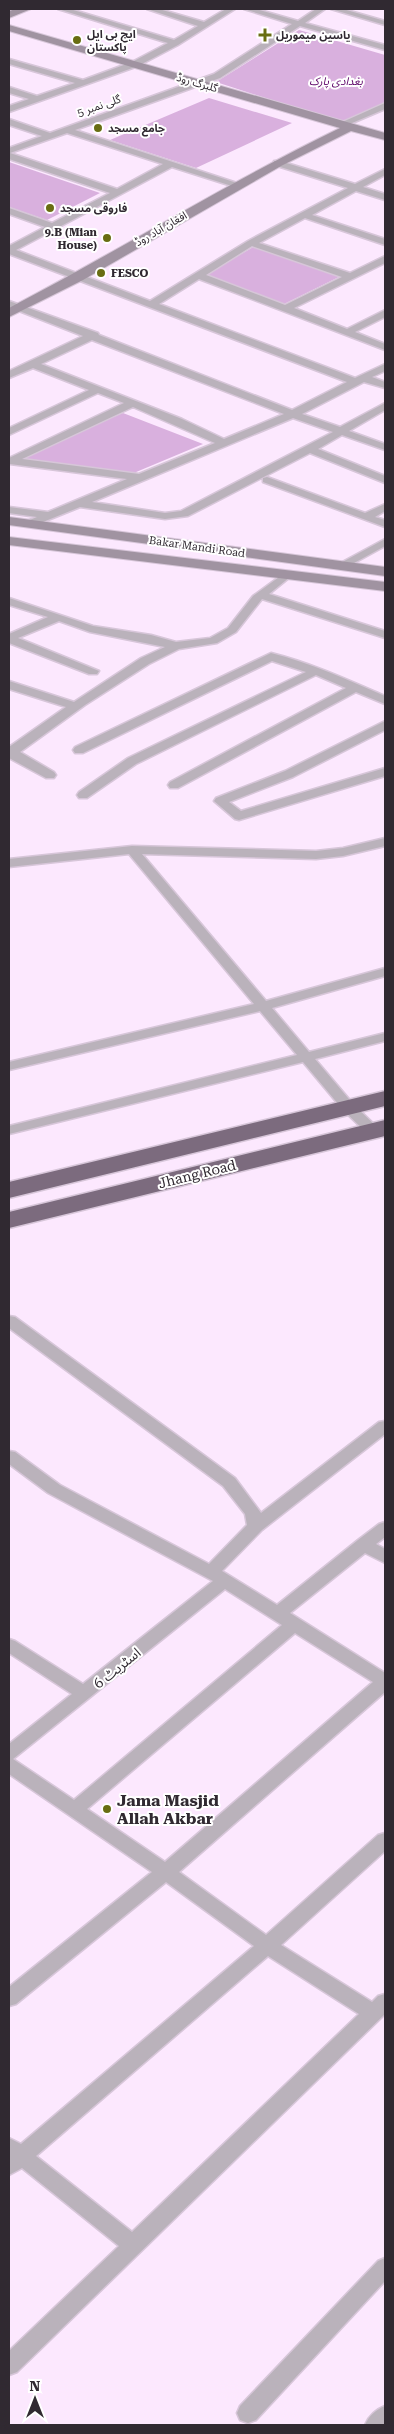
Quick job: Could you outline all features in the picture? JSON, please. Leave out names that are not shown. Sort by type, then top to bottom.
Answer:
[{"type":"highway","name":"Jhang Road","points":[[9,1190],[385,1099]]},
{"type":"highway","name":"Jhang Road","points":[[9,1220],[379,1130]]},
{"type":"main road","points":[[9,15],[26,9]]},
{"type":"main road","name":"گلبرگ روڈ","points":[[9,28],[198,84],[346,125],[385,138]]},
{"type":"main road","points":[[313,144],[324,133],[317,117]]},
{"type":"main road","name":"افغان آباد روڈ","points":[[13,308],[78,277],[346,125]]},
{"type":"main road","points":[[313,144],[385,138]]},
{"type":"main road","name":"Bakar Mandi Road","points":[[9,521],[385,572]]},
{"type":"main road","name":"Bakar Mandi Road","points":[[9,542],[385,587]]},
{"type":"street","points":[[62,9],[175,43]]},
{"type":"street","points":[[151,9],[205,25]]},
{"type":"street","points":[[9,109],[135,64],[175,43],[231,9]]},
{"type":"street","points":[[248,9],[267,11],[298,23],[385,48]]},
{"type":"street","name":"گلی نمبر 5","points":[[9,151],[217,76],[322,9]]},
{"type":"street","points":[[335,9],[385,23]]},
{"type":"street","points":[[367,18],[385,11]]},
{"type":"street","points":[[9,61],[82,82]]},
{"type":"street","points":[[9,90],[38,99]]},
{"type":"street","points":[[346,125],[385,106]]},
{"type":"street","points":[[9,122],[50,136]]},
{"type":"street","points":[[66,130],[238,185]]},
{"type":"street","points":[[9,156],[118,192]]},
{"type":"street","points":[[277,163],[385,197]]},
{"type":"street","points":[[9,250],[170,164]]},
{"type":"street","points":[[152,304],[251,243],[353,187],[385,172]]},
{"type":"street","points":[[9,211],[52,226]]},
{"type":"street","points":[[304,215],[385,242]]},
{"type":"street","points":[[251,243],[350,276]]},
{"type":"street","points":[[9,250],[360,380],[385,385]]},
{"type":"street","points":[[285,309],[385,259]]},
{"type":"street","points":[[198,275],[385,347]]},
{"type":"street","points":[[13,308],[94,335],[293,414],[384,445]]},
{"type":"street","points":[[348,332],[385,313]]},
{"type":"street","points":[[9,375],[94,335]]},
{"type":"street","points":[[32,364],[133,403],[224,443]]},
{"type":"street","points":[[29,524],[137,477],[293,414],[385,367]]},
{"type":"street","points":[[9,432],[96,390]]},
{"type":"street","points":[[10,461],[133,403]]},
{"type":"street","points":[[78,502],[165,516],[184,514],[342,432],[385,406]]},
{"type":"street","points":[[310,449],[385,480]]},
{"type":"street","points":[[10,461],[137,477]]},
{"type":"street","points":[[267,480],[385,524]]},
{"type":"street","points":[[366,517],[385,507]]},
{"type":"street","points":[[9,510],[49,515]]},
{"type":"street","points":[[341,566],[385,542]]},
{"type":"street","points":[[50,775],[10,752],[75,706],[145,661],[176,646],[213,642],[232,630],[261,595],[286,575]]},
{"type":"street","points":[[261,595],[304,611],[342,620],[385,635]]},
{"type":"street","points":[[9,601],[59,617],[90,630],[150,639],[176,646]]},
{"type":"street","points":[[9,638],[59,617]]},
{"type":"street","points":[[9,638],[93,671]]},
{"type":"street","points":[[79,750],[271,656],[316,671],[385,700]]},
{"type":"street","points":[[83,795],[132,761],[316,671]]},
{"type":"street","points":[[9,685],[75,706]]},
{"type":"street","points":[[174,785],[356,687]]},
{"type":"street","points":[[385,725],[289,774],[220,801],[239,816],[385,772]]},
{"type":"street","points":[[9,862],[132,850],[316,854],[343,852],[385,842]]},
{"type":"street","points":[[132,850],[349,1108],[379,1130]]},
{"type":"street","points":[[9,1066],[264,1006],[385,972]]},
{"type":"street","points":[[9,1130],[385,1037]]},
{"type":"street","points":[[9,1321],[229,1482],[253,1513],[256,1526]]},
{"type":"street","name":"اسٹریٹ 6","points":[[9,1754],[85,1694],[218,1576],[256,1526],[385,1426]]},
{"type":"street","points":[[9,1456],[54,1489],[218,1576],[385,1682],[166,1872],[9,1998]]},
{"type":"street","points":[[278,1614],[385,1528]]},
{"type":"street","points":[[364,1544],[385,1557]]},
{"type":"street","points":[[74,1810],[294,1624]]},
{"type":"street","points":[[9,1645],[85,1694]]},
{"type":"street","points":[[9,1765],[166,1872],[267,1946],[379,2007],[9,2365]]},
{"type":"street","points":[[133,2245],[13,2156],[267,1946],[385,1840]]},
{"type":"street","points":[[248,2413],[385,2267]]},
{"type":"street","points":[[376,2425],[385,2416]]},
{"type":"green space","name":"بغدادی پارک","points":[[299,30],[385,55],[385,103],[343,123],[216,82]]},
{"type":"green space","points":[[209,98],[292,123],[196,168],[110,140]]},
{"type":"green space","points":[[9,162],[100,193],[47,220],[9,207]]},
{"type":"green space","points":[[255,246],[343,275],[282,305],[205,275]]},
{"type":"green space","points":[[123,413],[203,444],[129,475],[9,460]]},
{"type":"place","name":"یاسین میموریل","points":[[265,35]]},
{"type":"place","name":"ایچ بی ایل پاکستان","points":[[77,40]]},
{"type":"place","name":"جامع مسجد","points":[[98,128]]},
{"type":"place","name":"فاروقی مسجد","points":[[50,208]]},
{"type":"place","name":"9.B (Mian House)","points":[[107,238]]},
{"type":"place","name":"FESCO","points":[[101,273]]},
{"type":"place","name":"Jama Masjid Allah Akbar","points":[[107,1809]]}]
